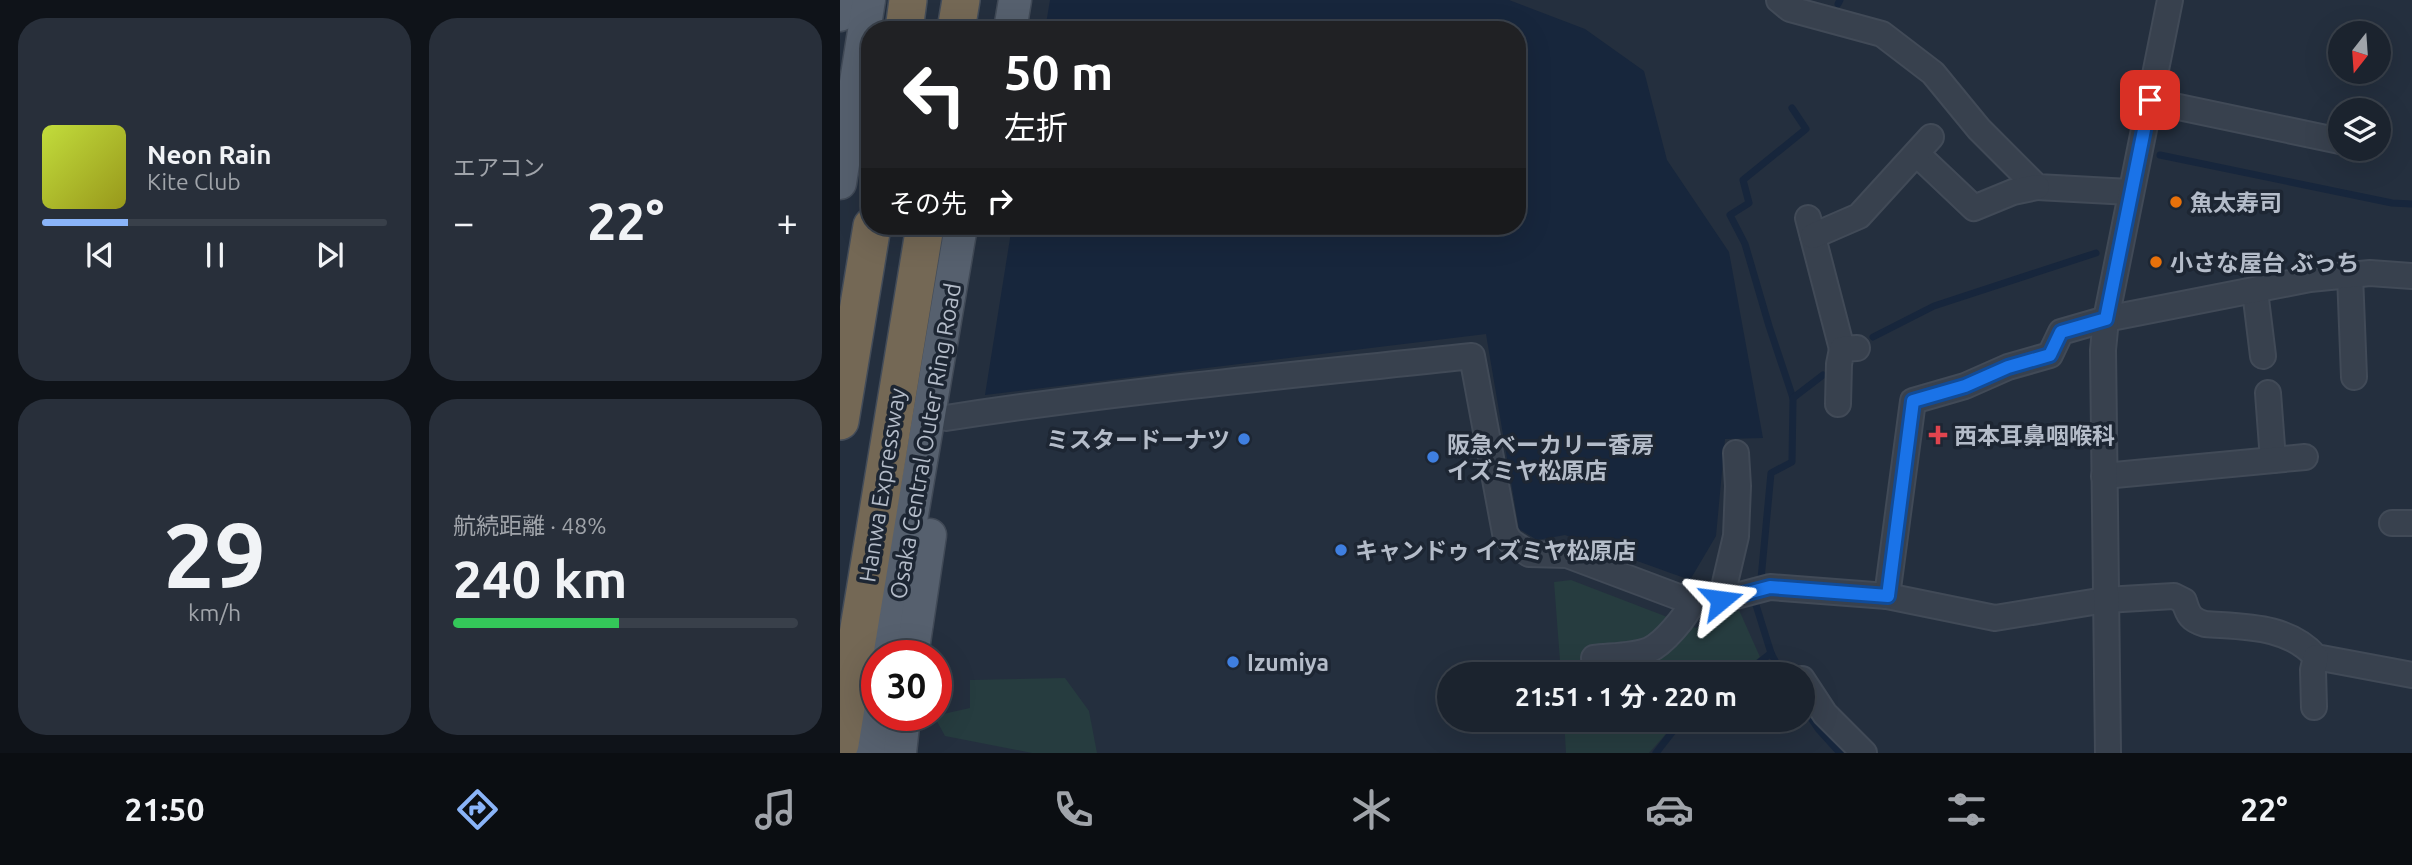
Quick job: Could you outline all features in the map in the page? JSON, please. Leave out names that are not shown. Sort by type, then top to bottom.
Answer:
[{"type":"highway","points":[[905,21],[908,0]]},
{"type":"highway","points":[[958,21],[961,0]]},
{"type":"highway","points":[[840,421],[871,235]]},
{"type":"highway","name":"Hanwa Expressway","points":[[840,744],[924,235]]},
{"type":"main road","points":[[840,15],[843,0]]},
{"type":"main road","points":[[866,21],[869,0]]},
{"type":"main road","points":[[996,21],[999,0]]},
{"type":"main road","points":[[1012,21],[1015,0]]},
{"type":"main road","points":[[840,183],[861,50]]},
{"type":"main road","points":[[914,640],[946,418],[964,235]]},
{"type":"main road","name":"Osaka Central Outer Ring Road","points":[[891,640],[964,235]]},
{"type":"main road","points":[[871,753],[875,731]]},
{"type":"main road","points":[[900,753],[902,731]]},
{"type":"main road","points":[[840,751],[845,753]]},
{"type":"street","points":[[1779,0],[1790,9],[1882,34],[1933,73],[1979,129],[2037,187]]},
{"type":"street","points":[[2108,753],[2103,350],[2106,319],[2169,0]]},
{"type":"street","points":[[2150,100],[2328,138]]},
{"type":"street","points":[[1838,404],[1839,364],[1850,348],[1810,227],[1859,216],[1924,146],[1974,208],[2012,192],[2037,187],[2130,192]]},
{"type":"street","points":[[1888,596],[1913,401],[1965,386],[2008,367],[2050,355],[2061,332],[2106,319],[2310,279],[2370,273],[2412,276]]},
{"type":"street","points":[[2350,275],[2354,377]]},
{"type":"street","points":[[2255,291],[2263,356]]},
{"type":"street","points":[[946,418],[1194,385],[1472,356],[1505,533],[1510,541],[1528,554],[1567,555],[1692,602],[1721,600],[1770,587],[1888,596],[1995,618],[2105,600],[2174,596],[2184,601],[2188,615],[2194,621],[2274,631],[2295,638],[2316,657],[2412,675]]},
{"type":"street","points":[[2268,393],[2273,460]]},
{"type":"street","points":[[1721,600],[1736,536],[1736,453]]},
{"type":"street","points":[[2104,476],[2305,457]]},
{"type":"street","points":[[1594,658],[1648,650],[1688,613],[1692,602]]},
{"type":"street","points":[[2314,707],[2313,670],[2316,657]]},
{"type":"street","points":[[1815,698],[1825,714],[1864,753]]},
{"type":"green space","points":[[1571,580],[1696,628],[1739,610],[1760,657],[1754,662],[1560,662],[1554,582]]},
{"type":"green space","points":[[1065,678],[1089,711],[1097,753],[1032,753],[945,736],[942,731],[952,731],[952,712],[970,708],[970,680]]},
{"type":"green space","points":[[1565,732],[1668,732],[1649,753],[1566,753]]},
{"type":"water","points":[[1050,0],[1509,0],[1585,29],[1644,71],[1667,160],[1729,252],[1763,438],[1725,439],[1716,536],[1690,580],[1565,535],[1537,540],[1519,529],[1486,334],[985,395],[1011,235],[1526,235],[1526,21],[1046,21]]},
{"type":"waterway","points":[[1838,4],[1840,0]]},
{"type":"waterway","points":[[1792,108],[1806,129],[1743,180],[1749,203],[1730,215],[1745,244],[1793,398]]},
{"type":"waterway","points":[[2160,155],[2392,203],[2412,204]]},
{"type":"waterway","points":[[1873,337],[1934,306],[2096,253]]},
{"type":"waterway","points":[[1761,579],[1771,473],[1792,462],[1793,398],[1823,375]]},
{"type":"waterway","points":[[1756,605],[1771,653],[1760,662]]},
{"type":"waterway","points":[[1771,653],[1776,662]]},
{"type":"waterway","points":[[1815,724],[1840,753]]},
{"type":"waterway","points":[[1656,753],[1672,732]]},
{"type":"place","name":"魚太寿司","points":[[2176,202]]},
{"type":"place","name":"小さな屋台 ぶっち","points":[[2156,262]]},
{"type":"place","name":"西本耳鼻咽喉科","points":[[1938,435]]},
{"type":"place","name":"ミスタードーナツ","points":[[1244,439]]},
{"type":"place","name":"阪急ベーカリー香房 イズミヤ松原店","points":[[1433,457]]},
{"type":"place","name":"キャンドゥ イズミヤ松原店","points":[[1341,550]]},
{"type":"place","name":"Izumiya","points":[[1233,662]]},
{"type":"route","points":[[1721,600],[1770,587],[1888,596],[1913,401],[1965,386],[2008,367],[2050,355],[2061,332],[2106,319],[2150,100]]}]
